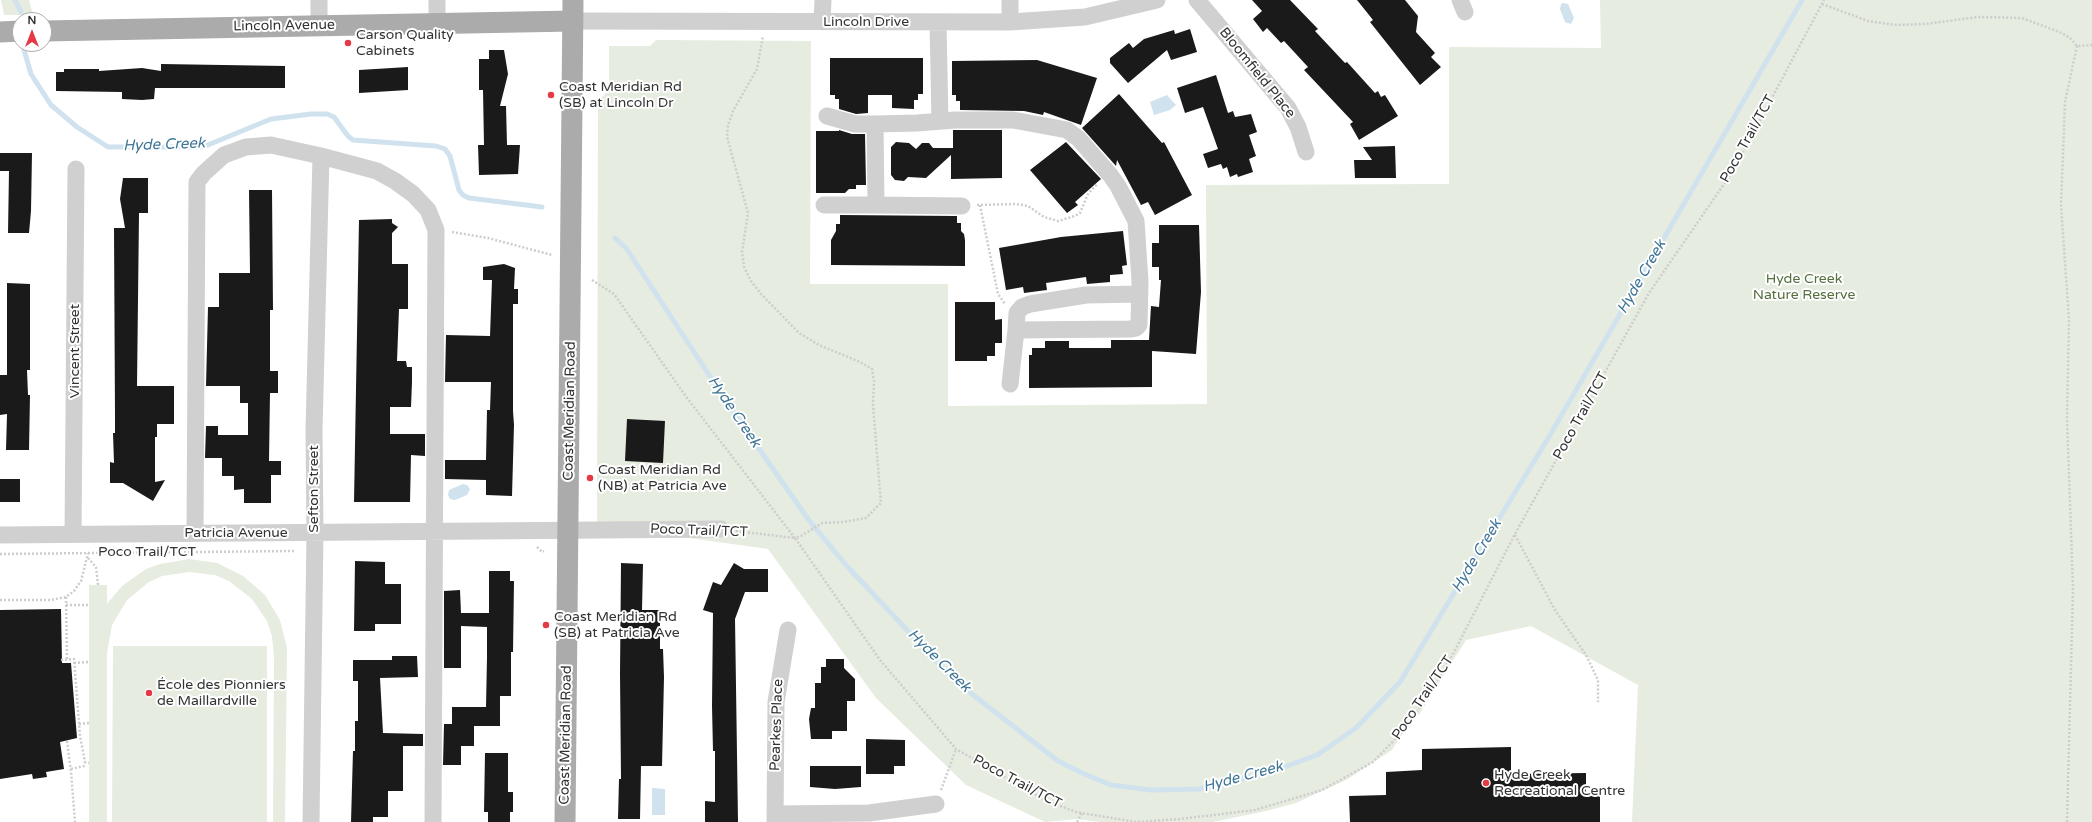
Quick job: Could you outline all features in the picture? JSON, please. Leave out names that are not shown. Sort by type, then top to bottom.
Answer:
[{"type":"main road","name":"Coast Meridian Road","points":[[565,822],[572,260],[573,0]]},
{"type":"main road","name":"Lincoln Avenue","points":[[52,31],[573,21]]},
{"type":"main road","points":[[0,32],[12,31]]},
{"type":"street","points":[[319,0],[319,25]]},
{"type":"street","points":[[437,0],[437,24]]},
{"type":"street","points":[[822,22],[823,0]]},
{"type":"street","points":[[1010,0],[1010,22]]},
{"type":"street","name":"Lincoln Drive","points":[[573,21],[1010,22],[1085,17],[1157,0]]},
{"type":"street","name":"Bloomfield Place","points":[[1197,0],[1288,108],[1298,126],[1306,152]]},
{"type":"street","points":[[938,23],[940,121]]},
{"type":"street","points":[[827,116],[855,124],[1012,120],[1067,130],[1075,135],[1118,186],[1136,222],[1140,294],[1139,325],[1136,328],[1016,330]]},
{"type":"street","points":[[875,124],[876,205]]},
{"type":"street","points":[[195,533],[197,182],[204,172],[224,155],[246,147],[271,145],[321,156],[377,172],[395,181],[413,194],[428,210],[436,230],[433,822]]},
{"type":"street","name":"Sefton Street","points":[[311,822],[315,532],[314,430],[321,156]]},
{"type":"street","name":"Vincent Street","points":[[73,534],[76,169]]},
{"type":"street","points":[[824,205],[967,205]]},
{"type":"street","points":[[1010,384],[1018,313],[1022,307],[1030,304],[1086,296],[1140,294]]},
{"type":"street","name":"Poco Trail/TCT","points":[[569,530],[721,529]]},
{"type":"street","name":"Patricia Avenue","points":[[0,535],[569,530]]},
{"type":"street","name":"Pearkes Place","points":[[775,818],[776,702],[788,630]]},
{"type":"street","points":[[775,818],[869,813],[936,804]]},
{"type":"path","name":"Poco Trail/TCT","points":[[721,529],[795,538],[880,660],[956,749],[1047,801],[1082,813],[1136,822],[1180,819],[1255,810],[1322,790],[1373,762],[1403,732],[1425,700],[1453,654],[1515,534],[1649,293],[1732,171],[1824,0]]},
{"type":"path","points":[[1822,4],[1868,21],[1896,25],[1925,24],[1978,17],[2022,18],[2062,33],[2071,39],[2077,46]]},
{"type":"path","points":[[592,280],[614,294],[687,398],[795,538],[822,523],[843,522],[866,518],[880,503],[873,405],[874,381],[872,369],[860,362],[819,346],[799,333],[761,294],[744,267],[742,252],[748,213],[726,137],[733,111],[757,69],[763,40],[763,22]]},
{"type":"path","points":[[2077,46],[2092,45]]},
{"type":"path","points":[[2067,822],[2073,589],[2067,418],[2069,320],[2061,204],[2065,102],[2077,46]]},
{"type":"path","points":[[967,205],[1016,204],[1028,206],[1044,217],[1058,221],[1080,213],[1088,194],[1098,183]]},
{"type":"path","points":[[980,204],[998,294],[1006,305]]},
{"type":"path","points":[[436,230],[488,238],[572,260]]},
{"type":"path","points":[[1515,534],[1555,610],[1586,655],[1598,680],[1598,702]]},
{"type":"path","name":"Poco Trail/TCT","points":[[0,554],[294,551]]},
{"type":"path","points":[[0,600],[50,600],[66,597],[81,581],[88,558],[88,553]]},
{"type":"path","points":[[88,558],[96,567],[98,585]]},
{"type":"path","points":[[66,597],[67,660]]},
{"type":"path","points":[[66,605],[89,605]]},
{"type":"path","points":[[62,660],[74,659],[79,724],[87,763],[84,766],[71,769]]},
{"type":"path","points":[[74,663],[89,662]]},
{"type":"path","points":[[79,724],[89,723]]},
{"type":"path","points":[[67,741],[71,769],[75,822]]},
{"type":"path","points":[[936,804],[956,749]]},
{"type":"path","points":[[1077,822],[1082,813]]},
{"type":"green space","points":[[1,0],[29,0],[32,12],[12,12],[12,15],[4,15]]},
{"type":"green space","name":"Hyde Creek Nature Reserve","points":[[1600,0],[2092,0],[2092,822],[1632,822],[1638,685],[1531,626],[1466,640],[1420,713],[1400,737],[1392,750],[1346,780],[1296,803],[1213,822],[1100,822],[1077,819],[1045,822],[966,785],[876,698],[768,549],[682,537],[597,537],[598,101],[609,90],[609,46],[650,46],[656,40],[811,41],[810,284],[948,284],[948,406],[1207,404],[1206,185],[1449,184],[1449,47],[1601,48]]},
{"type":"green space","points":[[189,559],[217,563],[243,576],[265,595],[280,620],[287,648],[285,822],[273,822],[274,658],[272,636],[267,621],[252,599],[229,581],[215,575],[189,572],[162,576],[149,582],[127,600],[112,625],[107,653],[107,822],[89,822],[89,585],[107,585],[107,604],[122,586],[146,569],[160,564]]},
{"type":"green space","points":[[113,646],[267,646],[267,822],[112,822]]},
{"type":"water","points":[[1561,4],[1568,4],[1574,18],[1571,24],[1565,22],[1560,9]]},
{"type":"water","points":[[1167,95],[1176,105],[1170,110],[1154,115],[1150,102]]},
{"type":"water","points":[[463,484],[467,485],[470,489],[467,495],[455,500],[450,499],[448,495],[449,490]]},
{"type":"water","points":[[652,788],[665,789],[665,815],[652,815]]},
{"type":"building","points":[[1252,0],[1290,0],[1318,29],[1315,31],[1345,63],[1347,62],[1375,93],[1378,91],[1381,97],[1385,95],[1398,116],[1359,140],[1350,124],[1353,122],[1304,70],[1308,67],[1284,41],[1281,43],[1267,28],[1263,32],[1253,19],[1262,11]]},
{"type":"building","points":[[1357,0],[1405,0],[1418,16],[1416,32],[1435,53],[1431,57],[1441,67],[1420,85],[1370,22],[1373,20]]},
{"type":"building","points":[[1190,29],[1197,52],[1171,60],[1167,50],[1128,83],[1110,63],[1110,58],[1129,43],[1133,48],[1144,39],[1174,30],[1175,34]]},
{"type":"building","points":[[489,50],[504,50],[508,74],[500,106],[506,106],[507,145],[520,145],[518,174],[479,175],[478,145],[484,145],[483,90],[479,90],[479,59],[489,59]]},
{"type":"building","points":[[830,58],[923,58],[923,94],[918,94],[918,100],[914,100],[914,109],[892,108],[892,95],[868,95],[868,113],[856,114],[839,109],[839,99],[835,99],[835,95],[830,95]]},
{"type":"building","points":[[1037,60],[1097,78],[1081,125],[1044,112],[1043,115],[1024,111],[960,110],[960,101],[956,101],[956,95],[952,95],[952,61]]},
{"type":"building","points":[[161,64],[285,66],[285,88],[155,88],[154,99],[142,100],[122,99],[122,92],[56,91],[56,72],[64,72],[64,69],[99,69],[99,71],[142,68],[161,71]]},
{"type":"building","points":[[408,67],[408,90],[359,93],[359,70]]},
{"type":"building","points":[[1216,75],[1228,113],[1233,111],[1235,117],[1251,114],[1257,132],[1249,135],[1256,156],[1249,159],[1253,172],[1238,177],[1237,174],[1230,177],[1227,167],[1223,169],[1221,164],[1208,168],[1203,154],[1218,149],[1203,107],[1185,113],[1177,88]]},
{"type":"building","points":[[1119,94],[1162,143],[1164,142],[1192,195],[1155,215],[1148,202],[1141,205],[1117,160],[1116,166],[1082,128]]},
{"type":"building","points":[[839,130],[852,134],[865,134],[866,185],[856,185],[856,189],[849,189],[845,193],[816,193],[816,131]]},
{"type":"building","points":[[953,130],[1002,130],[1002,178],[951,179],[951,155],[926,178],[908,177],[904,181],[895,180],[891,175],[891,147],[896,142],[909,143],[916,149],[922,143],[929,143],[933,148],[953,148]]},
{"type":"building","points":[[1066,142],[1101,179],[1075,202],[1078,205],[1067,213],[1030,170]]},
{"type":"building","points":[[1395,146],[1396,178],[1355,178],[1354,160],[1372,160],[1363,147]]},
{"type":"building","points":[[0,153],[32,153],[29,233],[8,233],[9,171],[0,171]]},
{"type":"building","points":[[123,178],[148,178],[148,213],[139,213],[137,386],[174,386],[174,424],[157,424],[157,437],[155,437],[155,482],[165,480],[153,501],[123,483],[110,483],[110,462],[114,463],[113,433],[115,433],[114,228],[125,228],[120,199]]},
{"type":"building","points":[[249,190],[272,190],[273,310],[270,310],[270,371],[278,371],[278,393],[270,393],[269,461],[281,461],[281,475],[271,475],[271,503],[244,503],[244,489],[234,490],[234,476],[222,476],[222,458],[205,458],[206,426],[218,426],[218,435],[248,435],[248,403],[240,403],[240,386],[206,386],[208,307],[219,307],[219,273],[250,273]]},
{"type":"building","points":[[840,215],[957,216],[957,223],[961,223],[961,231],[964,234],[965,240],[965,266],[831,265],[831,240],[836,231],[836,224],[840,224]]},
{"type":"building","points":[[392,219],[392,223],[398,227],[392,233],[392,264],[408,264],[408,309],[399,309],[397,361],[406,361],[407,367],[412,367],[412,382],[411,407],[390,407],[390,434],[425,434],[425,456],[411,455],[410,502],[354,502],[359,220]]},
{"type":"building","points":[[1159,225],[1199,225],[1201,292],[1196,354],[1152,351],[1152,387],[1029,388],[1029,355],[1032,355],[1032,348],[1045,348],[1045,341],[1069,341],[1069,348],[1111,348],[1111,340],[1149,340],[1151,306],[1159,307],[1161,280],[1159,280],[1159,267],[1152,267],[1152,243],[1159,243]]},
{"type":"building","points":[[1123,231],[1127,265],[1122,266],[1123,274],[1110,275],[1110,282],[1087,284],[1086,277],[1046,283],[1047,290],[1024,293],[1023,287],[1006,290],[999,248],[1061,237]]},
{"type":"building","points":[[504,264],[515,268],[514,289],[518,289],[518,304],[513,304],[514,425],[512,496],[486,495],[486,480],[445,479],[445,460],[486,460],[487,410],[490,410],[491,382],[445,382],[446,335],[490,336],[492,280],[483,280],[483,267]]},
{"type":"building","points":[[7,283],[30,284],[30,370],[27,370],[28,395],[30,395],[29,450],[6,450],[7,414],[0,415],[0,375],[7,375]]},
{"type":"building","points":[[955,302],[995,302],[995,320],[1002,319],[1002,343],[995,343],[995,356],[987,356],[987,361],[955,361]]},
{"type":"building","points":[[627,419],[665,421],[663,463],[625,461]]},
{"type":"building","points":[[0,479],[20,479],[20,502],[0,502]]},
{"type":"building","points":[[355,561],[385,562],[385,584],[401,584],[401,624],[375,624],[375,631],[354,631]]},
{"type":"building","points":[[621,563],[643,564],[642,610],[660,610],[660,649],[663,649],[664,677],[662,766],[641,766],[640,819],[618,819],[619,779],[621,779]]},
{"type":"building","points":[[734,563],[744,569],[768,569],[768,592],[745,592],[735,619],[738,822],[705,822],[705,801],[715,802],[715,751],[713,751],[712,706],[713,613],[703,610],[713,582],[721,585]]},
{"type":"building","points":[[489,571],[510,571],[510,581],[514,581],[511,696],[500,696],[500,726],[474,726],[474,746],[461,746],[461,765],[443,765],[444,724],[452,724],[452,707],[486,707],[487,657],[487,627],[461,626],[461,668],[444,668],[444,591],[460,590],[461,613],[489,613]]},
{"type":"building","points":[[61,609],[62,663],[71,663],[77,738],[60,742],[64,769],[46,772],[47,777],[33,779],[32,774],[0,779],[0,610]]},
{"type":"building","points":[[392,656],[417,656],[418,677],[380,678],[383,733],[423,734],[423,746],[403,746],[403,791],[388,791],[388,817],[373,817],[373,822],[351,822],[355,721],[358,721],[358,681],[353,681],[353,660],[392,660]]},
{"type":"building","points":[[826,659],[844,659],[844,668],[855,679],[855,701],[847,701],[847,731],[832,731],[832,739],[811,739],[809,719],[811,708],[815,708],[815,683],[821,683],[821,667],[826,667]]},
{"type":"building","points":[[866,739],[905,740],[905,766],[894,766],[894,774],[866,774]]},
{"type":"building","name":"Hyde Creek Recreational Centre","points":[[1511,747],[1511,774],[1586,773],[1586,793],[1600,792],[1600,822],[1350,822],[1349,796],[1386,795],[1386,772],[1422,770],[1422,749]]},
{"type":"building","points":[[485,753],[508,753],[508,792],[513,792],[513,812],[510,812],[510,822],[488,822],[488,812],[484,812]]},
{"type":"building","points":[[810,766],[861,766],[861,787],[835,789],[810,787]]},
{"type":"waterway","name":"Hyde Creek","points":[[15,0],[21,12]]},
{"type":"waterway","name":"Hyde Creek","points":[[615,238],[626,248],[732,410],[808,519],[845,564],[954,680],[1058,761],[1082,773],[1111,785],[1151,790],[1199,789],[1268,773],[1317,755],[1356,728],[1400,682],[1550,435],[1802,0]]},
{"type":"waterway","name":"Hyde Creek","points":[[25,52],[31,74],[51,105],[77,127],[108,147],[203,147],[271,119],[311,114],[327,114],[334,117],[348,136],[353,140],[436,146],[445,149],[450,156],[459,190],[463,195],[469,198],[542,207]]},
{"type":"place","name":"Carson Quality Cabinets","points":[[348,43]]},
{"type":"place","name":"Coast Meridian Rd (SB) at Lincoln Dr","points":[[551,95]]},
{"type":"place","name":"Coast Meridian Rd (NB) at Patricia Ave","points":[[590,478]]},
{"type":"place","name":"Coast Meridian Rd (SB) at Patricia Ave","points":[[546,625]]},
{"type":"place","name":"École des Pionniers de Maillardville","points":[[149,693]]},
{"type":"place","name":"Hyde Creek Recreational Centre","points":[[1486,783]]}]
